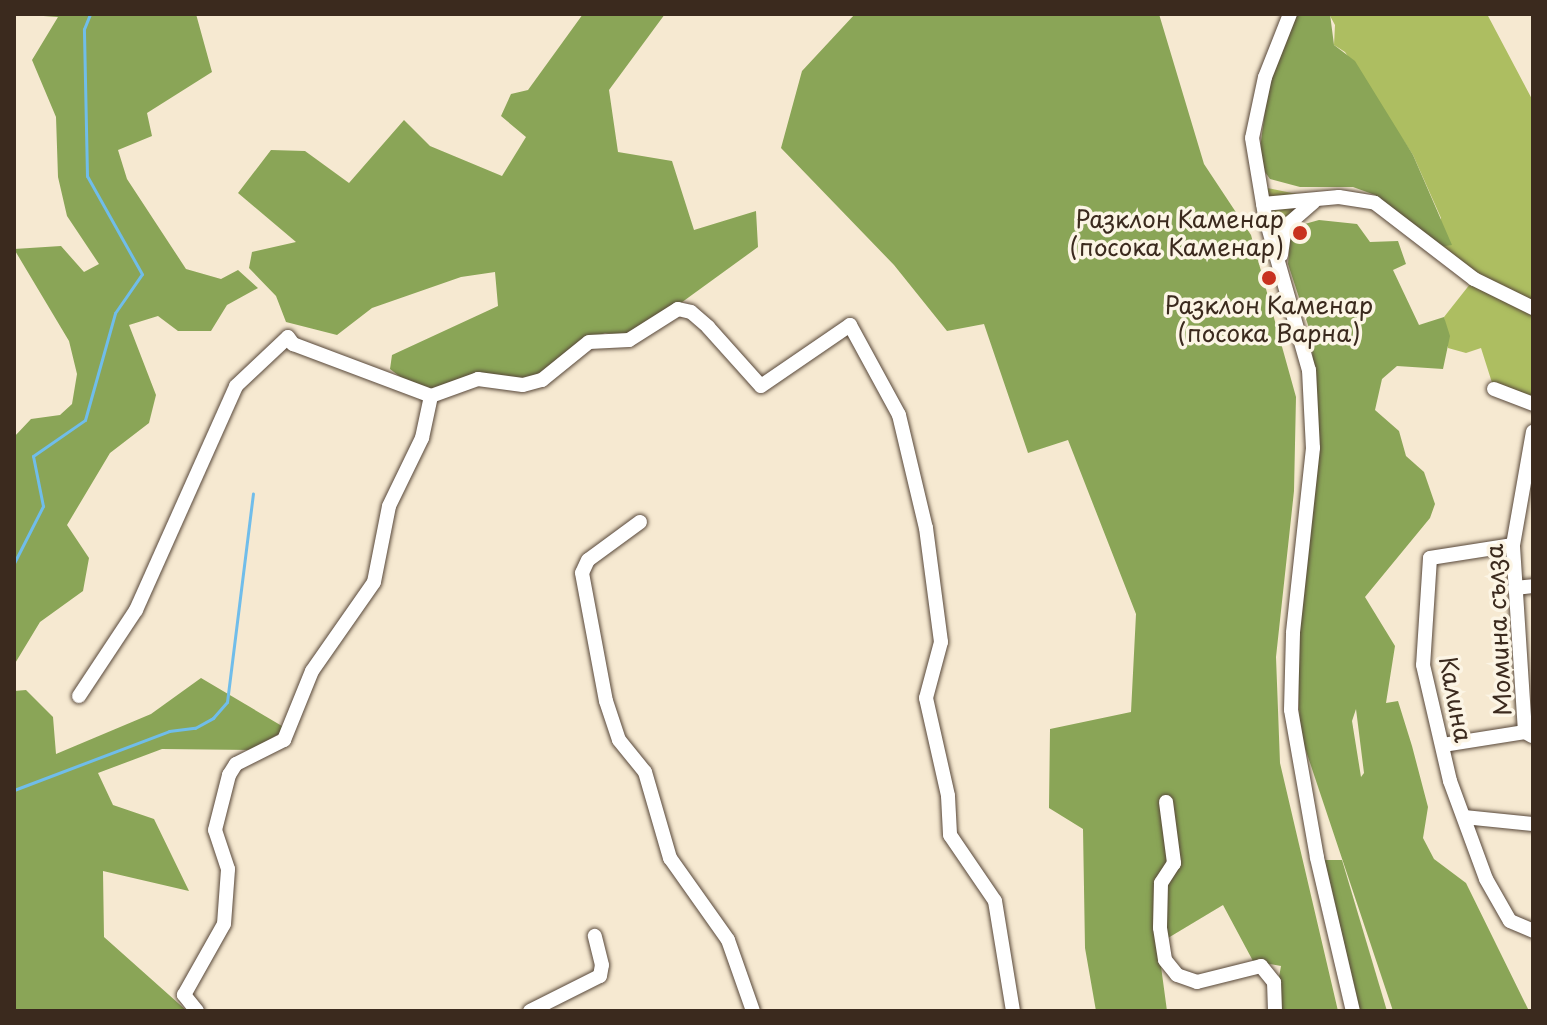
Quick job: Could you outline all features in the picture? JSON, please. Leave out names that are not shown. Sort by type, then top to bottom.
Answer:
[{"type":"street","points":[[1290,14],[1255,115],[1258,181],[1309,370],[1312,418],[1289,676],[1291,710],[1317,858],[1353,1011]]},
{"type":"street","points":[[1258,181],[1285,196],[1375,203],[1474,279],[1533,308]]},
{"type":"street","points":[[1263,204],[1321,199]]},
{"type":"street","points":[[1280,263],[1285,227],[1304,206],[1321,199]]},
{"type":"street","points":[[79,696],[136,610],[236,386],[288,337],[293,344],[431,396],[478,379],[523,385],[542,380],[581,346],[629,340],[678,309],[691,312],[708,327],[761,386],[850,325],[893,404],[910,449],[941,642],[927,685],[928,719],[948,796],[952,843],[995,901],[1013,1011]]},
{"type":"street","points":[[1494,389],[1533,404]]},
{"type":"street","points":[[197,1011],[184,995],[224,924],[228,869],[215,830],[229,775],[236,764],[284,740],[312,671],[374,582],[389,506],[422,438],[431,396]]},
{"type":"street","name":"Момина сълза","points":[[1529,734],[1513,545],[1533,432]]},
{"type":"street","points":[[640,522],[588,560],[582,573],[606,701],[619,740],[645,772],[670,858],[728,940],[753,1011]]},
{"type":"street","name":"Калина","points":[[1513,545],[1438,554],[1427,563],[1429,627],[1423,665],[1464,817],[1486,879],[1510,921],[1533,931]]},
{"type":"street","points":[[1515,588],[1533,586]]},
{"type":"street","points":[[1443,745],[1529,734]]},
{"type":"street","points":[[1166,802],[1174,863],[1161,883],[1165,960],[1177,975],[1197,982],[1261,966],[1274,982],[1275,1011]]},
{"type":"street","points":[[1464,817],[1533,824]]},
{"type":"street","points":[[530,1011],[600,976],[595,936]]},
{"type":"green space","points":[[14,14],[196,14],[212,72],[147,113],[152,136],[118,150],[127,179],[186,269],[221,279],[238,270],[258,288],[227,305],[211,331],[178,331],[158,316],[129,325],[156,395],[149,423],[110,453],[67,525],[89,558],[83,591],[40,622],[14,665],[14,437],[31,419],[60,415],[72,404],[77,374],[69,341],[14,249],[61,246],[84,272],[99,264],[67,216],[58,177],[56,117],[32,60],[58,17]]},
{"type":"green space","points":[[583,14],[665,14],[609,90],[618,152],[672,161],[694,230],[756,211],[758,247],[634,337],[605,333],[576,345],[547,375],[515,381],[485,374],[424,395],[390,369],[392,355],[498,306],[495,272],[461,277],[372,308],[337,335],[286,322],[276,296],[249,268],[252,252],[296,242],[238,193],[271,150],[305,151],[349,183],[404,120],[430,146],[502,176],[526,137],[501,116],[511,94],[528,90]]},
{"type":"green space","points":[[855,14],[1159,14],[1204,164],[1251,235],[1296,397],[1294,491],[1276,657],[1280,763],[1338,1011],[1273,1011],[1281,966],[1253,961],[1223,905],[1158,944],[1167,1011],[1096,1011],[1085,948],[1083,829],[1049,808],[1050,729],[1131,712],[1136,614],[1068,440],[1028,453],[984,324],[947,331],[894,265],[781,148],[802,71]]},
{"type":"green space","points":[[1297,14],[1330,14],[1334,45],[1355,61],[1413,155],[1452,245],[1438,247],[1375,195],[1353,187],[1300,187],[1270,179],[1265,172],[1260,149],[1267,95],[1281,45]]},
{"type":"green space","points":[[1329,14],[1487,14],[1533,101],[1533,303],[1468,272],[1438,247],[1441,218],[1413,155],[1345,52],[1334,45],[1335,25]]},
{"type":"green space","points":[[1267,188],[1321,199],[1296,213],[1280,263]]},
{"type":"green space","points":[[1319,220],[1357,224],[1370,242],[1398,241],[1406,264],[1393,270],[1419,325],[1444,317],[1450,336],[1443,369],[1397,366],[1382,379],[1375,410],[1399,431],[1406,456],[1424,472],[1435,504],[1430,518],[1365,597],[1395,646],[1386,703],[1398,701],[1412,746],[1428,807],[1423,838],[1434,859],[1466,883],[1529,1011],[1393,1011],[1300,733],[1297,648],[1319,451],[1311,334],[1288,264],[1290,240],[1301,225]],"holes":[[[1356,709],[1364,773],[1361,777],[1352,721]]]},
{"type":"green space","points":[[1474,279],[1533,308],[1533,404],[1494,389],[1481,348],[1466,353],[1448,348],[1444,317]]},
{"type":"green space","points":[[201,678],[287,729],[252,750],[162,749],[98,773],[113,805],[154,819],[189,891],[103,871],[104,937],[187,1011],[14,1011],[14,691],[26,690],[53,717],[56,754],[151,714]]},
{"type":"green space","points":[[1320,860],[1342,860],[1387,1011],[1358,1011]]},
{"type":"waterway","points":[[14,563],[43,506],[33,456],[85,420],[115,313],[142,274],[87,176],[84,29],[90,14]]},
{"type":"waterway","points":[[14,790],[169,731],[195,728],[213,718],[227,702],[253,494]]},
{"type":"place","name":"Разклон Каменар (посока Каменар)","points":[[1300,233]]},
{"type":"place","name":"Разклон Каменар (посока Варна)","points":[[1269,278]]}]
